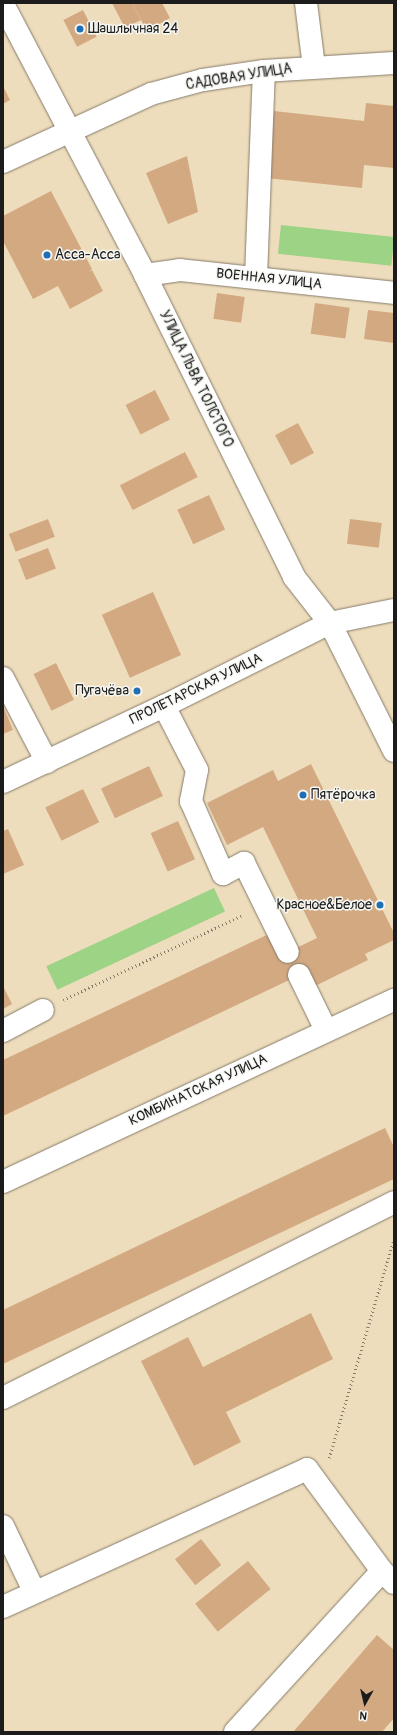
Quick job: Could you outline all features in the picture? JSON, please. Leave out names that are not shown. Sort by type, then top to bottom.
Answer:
[{"type":"street","points":[[306,3],[314,67]]},
{"type":"street","name":"УЛИЦА ЛЬВА ТОЛСТОГО","points":[[3,4],[145,275],[294,577],[330,623],[394,751]]},
{"type":"street","name":"САДОВАЯ УЛИЦА","points":[[3,162],[151,94],[203,80],[264,71],[394,63]]},
{"type":"street","points":[[256,277],[264,71]]},
{"type":"street","name":"ВОЕННАЯ УЛИЦА","points":[[145,275],[180,270],[394,293]]},
{"type":"street","name":"ПРОЛЕТАРСКАЯ УЛИЦА","points":[[3,782],[164,706],[330,623],[394,610]]},
{"type":"street","points":[[3,678],[47,762]]},
{"type":"street","points":[[164,706],[197,770],[191,801],[223,874],[244,863],[288,952]]},
{"type":"street","points":[[299,975],[326,1030]]},
{"type":"street","name":"КОМБИНАТСКАЯ УЛИЦА","points":[[3,1182],[326,1030],[394,1000]]},
{"type":"street","points":[[3,1031],[43,1010]]},
{"type":"street","points":[[3,1398],[394,1202]]},
{"type":"street","points":[[3,1607],[34,1591],[307,1469],[388,1577],[235,1732]]},
{"type":"street","points":[[3,1526],[34,1591]]},
{"type":"path","points":[[43,1010],[264,904]]},
{"type":"path","points":[[321,1488],[394,1239]]},
{"type":"green space","points":[[281,225],[394,237],[391,266],[278,254]]},
{"type":"green space","points":[[214,888],[225,912],[57,990],[46,966]]},
{"type":"building","points":[[112,3],[132,3],[141,20],[125,28]]},
{"type":"building","points":[[132,3],[162,3],[170,18],[147,31]]},
{"type":"building","name":"Шашлычная 24","points":[[83,10],[97,37],[77,47],[63,20]]},
{"type":"building","points":[[3,86],[10,100],[3,104]]},
{"type":"building","points":[[366,103],[394,106],[394,168],[364,165],[362,188],[266,178],[274,111],[364,121]]},
{"type":"building","points":[[187,156],[198,212],[168,224],[146,173]]},
{"type":"building","name":"Асса-Асса","points":[[51,191],[92,269],[88,272],[92,270],[103,291],[70,309],[58,286],[33,299],[3,241],[3,216]]},
{"type":"building","points":[[217,293],[245,297],[241,323],[213,319]]},
{"type":"building","points":[[315,303],[350,308],[345,339],[311,334]]},
{"type":"building","points":[[368,310],[394,313],[394,343],[364,339]]},
{"type":"building","points":[[155,390],[170,419],[141,434],[126,405]]},
{"type":"building","points":[[298,423],[314,453],[291,465],[275,435]]},
{"type":"building","points":[[185,452],[198,477],[133,510],[120,485]]},
{"type":"building","points":[[209,495],[225,529],[193,544],[177,510]]},
{"type":"building","points":[[48,519],[55,537],[16,552],[9,534]]},
{"type":"building","points":[[350,519],[382,523],[379,548],[347,544]]},
{"type":"building","points":[[48,548],[56,569],[26,580],[18,559]]},
{"type":"building","points":[[153,592],[181,655],[130,678],[102,615]]},
{"type":"building","points":[[56,663],[74,700],[52,711],[34,674]]},
{"type":"building","points":[[3,706],[13,730],[3,734]]},
{"type":"building","points":[[311,764],[394,933],[394,940],[365,954],[368,960],[309,989],[302,974],[3,1116],[3,1060],[275,931],[286,953],[317,938],[263,827],[227,845],[207,803],[273,770],[278,781]]},
{"type":"building","points":[[149,766],[163,796],[115,818],[101,788]]},
{"type":"building","points":[[83,789],[99,822],[61,841],[45,807]]},
{"type":"building","points":[[178,821],[195,859],[168,872],[151,833]]},
{"type":"building","points":[[8,829],[24,865],[3,874],[3,831]]},
{"type":"building","points":[[3,986],[12,1004],[3,1009]]},
{"type":"building","points":[[385,1128],[394,1147],[394,1179],[3,1364],[3,1310]]},
{"type":"building","points":[[311,1313],[333,1359],[226,1412],[241,1442],[194,1466],[141,1361],[188,1337],[203,1367]]},
{"type":"building","points":[[201,1539],[221,1565],[195,1585],[175,1559]]},
{"type":"building","points":[[248,1561],[271,1589],[218,1632],[195,1604]]},
{"type":"building","points":[[377,1635],[394,1650],[394,1718],[382,1732],[293,1732]]},
{"type":"place","name":"Шашлычная 24","points":[[80,29]]},
{"type":"place","name":"Асса-Асса","points":[[47,255]]},
{"type":"place","name":"Пугачёва","points":[[137,691]]},
{"type":"place","name":"Пятёрочка","points":[[303,795]]},
{"type":"place","name":"Красное&Белое","points":[[380,905]]}]
